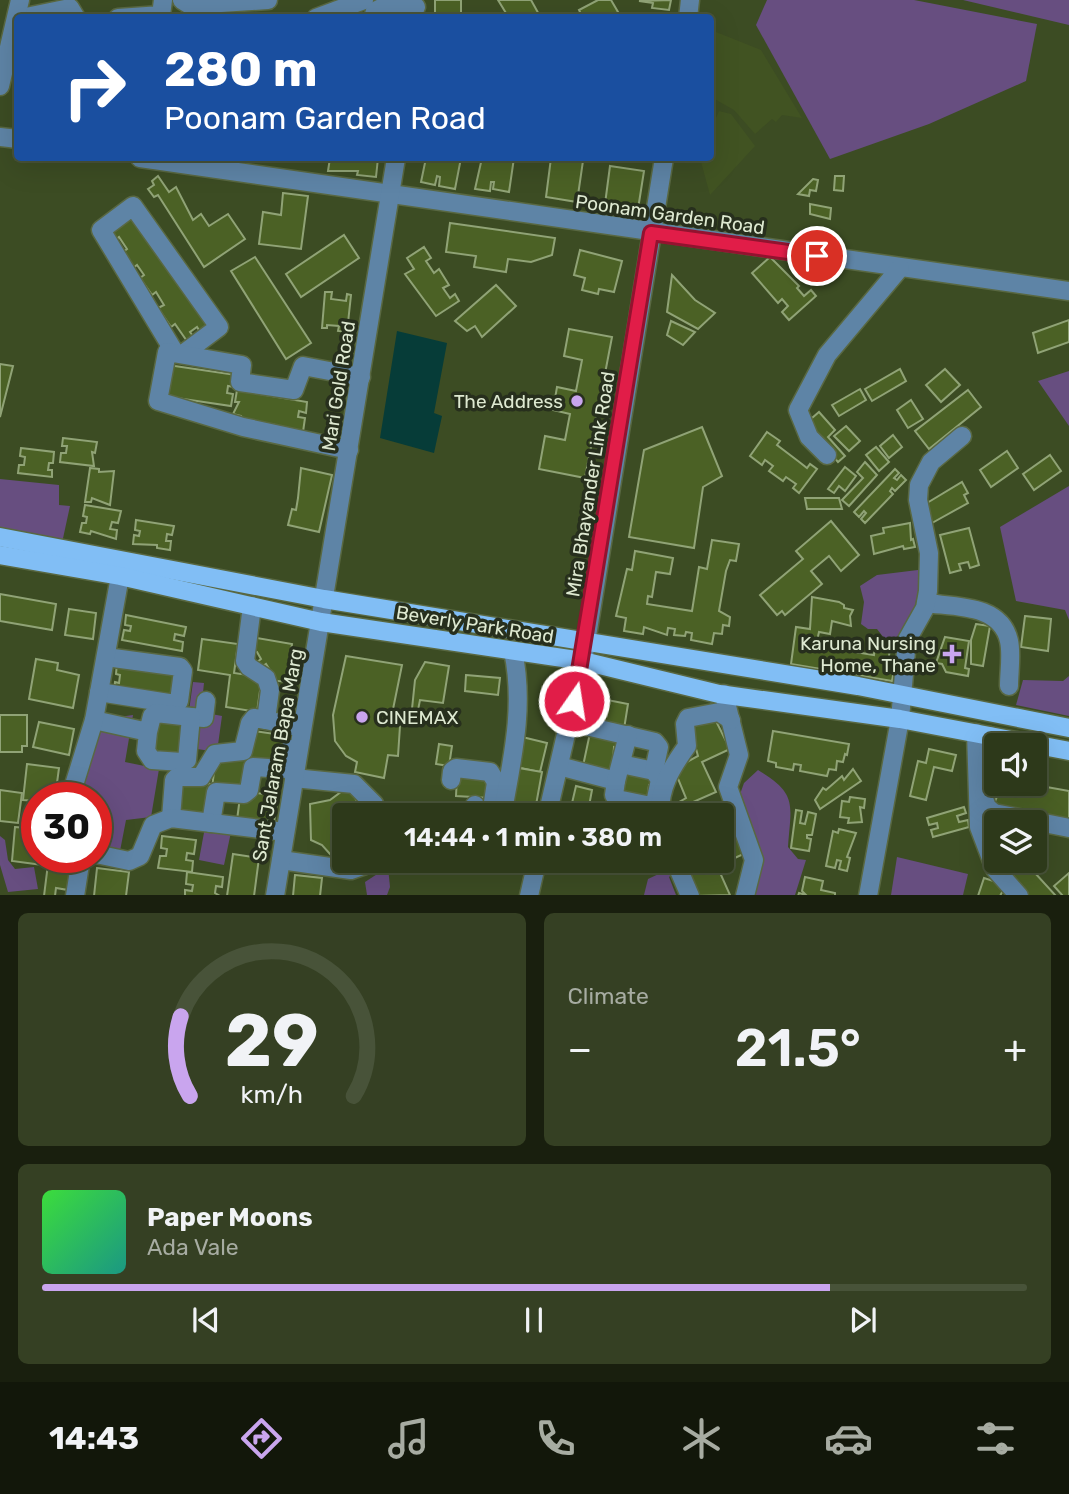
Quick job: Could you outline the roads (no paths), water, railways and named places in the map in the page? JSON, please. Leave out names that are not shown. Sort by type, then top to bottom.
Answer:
[{"type":"main road","name":"Beverly Park Road","points":[[0,537],[324,600],[586,640],[903,695],[1069,728]]},
{"type":"main road","name":"Beverly Park Road","points":[[0,555],[120,576],[321,622],[583,661],[724,694],[900,719],[1069,751]]},
{"type":"street","points":[[182,0],[190,5],[268,0]]},
{"type":"street","points":[[327,14],[364,0]]},
{"type":"street","points":[[374,14],[391,3],[416,8]]},
{"type":"street","points":[[47,14],[70,8],[74,14]]},
{"type":"street","points":[[0,86],[13,23]]},
{"type":"street","name":"Poonam Garden Road","points":[[162,161],[1069,291]]},
{"type":"street","name":"Mari Gold Road","points":[[321,622],[396,161]]},
{"type":"street","name":"Mira Bhayander Link Road","points":[[550,803],[583,661],[663,161]]},
{"type":"street","points":[[133,206],[219,327],[179,354],[101,230],[133,206]]},
{"type":"street","points":[[827,455],[809,437],[798,410],[827,355],[901,268]]},
{"type":"street","points":[[349,450],[243,427],[158,401],[167,352],[242,365],[240,382],[294,390],[303,366],[361,377]]},
{"type":"street","points":[[869,895],[900,719],[903,695],[902,665],[907,640],[926,603],[929,552],[918,500],[919,485],[931,462],[962,436]]},
{"type":"street","points":[[75,782],[94,720],[120,576]]},
{"type":"street","points":[[926,603],[988,612],[999,621],[1009,641],[1009,686]]},
{"type":"street","points":[[252,606],[245,661],[249,667],[264,674],[270,690],[266,720]]},
{"type":"street","name":"Sant Jalaram Bapa Marg","points":[[275,895],[295,778],[298,727],[321,622]]},
{"type":"street","points":[[504,803],[518,721],[519,677],[513,651]]},
{"type":"street","points":[[99,692],[175,704],[179,701],[183,671],[180,667],[106,657]]},
{"type":"street","points":[[724,694],[739,755],[728,787],[754,860],[745,895]]},
{"type":"street","points":[[191,717],[187,760],[152,760],[146,751],[152,716],[156,713],[204,718],[206,701]]},
{"type":"street","points":[[660,803],[673,764],[687,746],[685,724],[688,718],[719,712],[731,720]]},
{"type":"street","points":[[171,816],[174,780],[177,777],[201,777],[215,754],[243,751],[250,723],[254,719],[298,727],[287,767],[253,767],[250,790],[244,794],[216,792],[211,820]]},
{"type":"street","points":[[94,720],[148,732]]},
{"type":"street","points":[[569,722],[628,735],[656,742],[659,747],[654,771],[660,780],[655,803],[651,806],[617,799],[614,795],[628,735]]},
{"type":"street","points":[[983,735],[986,807],[994,813],[1069,828]]},
{"type":"street","points":[[983,735],[979,827],[995,869],[1019,895]]},
{"type":"street","points":[[559,766],[619,772],[654,771]]},
{"type":"street","points":[[451,780],[452,771],[456,768],[490,772],[495,776],[492,803]]},
{"type":"street","points":[[295,778],[354,784],[373,803]]},
{"type":"street","points":[[112,857],[129,860],[140,856],[153,824],[171,816],[285,832]]},
{"type":"street","points":[[281,860],[332,867]]},
{"type":"street","points":[[75,895],[79,873]]},
{"type":"street","points":[[529,895],[534,873]]},
{"type":"street","points":[[680,873],[690,895]]},
{"type":"water","points":[[397,331],[447,343],[434,413],[442,416],[434,453],[380,438]]},
{"type":"place","name":"The Address","points":[[577,401]]},
{"type":"place","name":"Karuna Nursing Home, Thane","points":[[952,654]]},
{"type":"place","name":"CINEMAX","points":[[362,717]]}]
